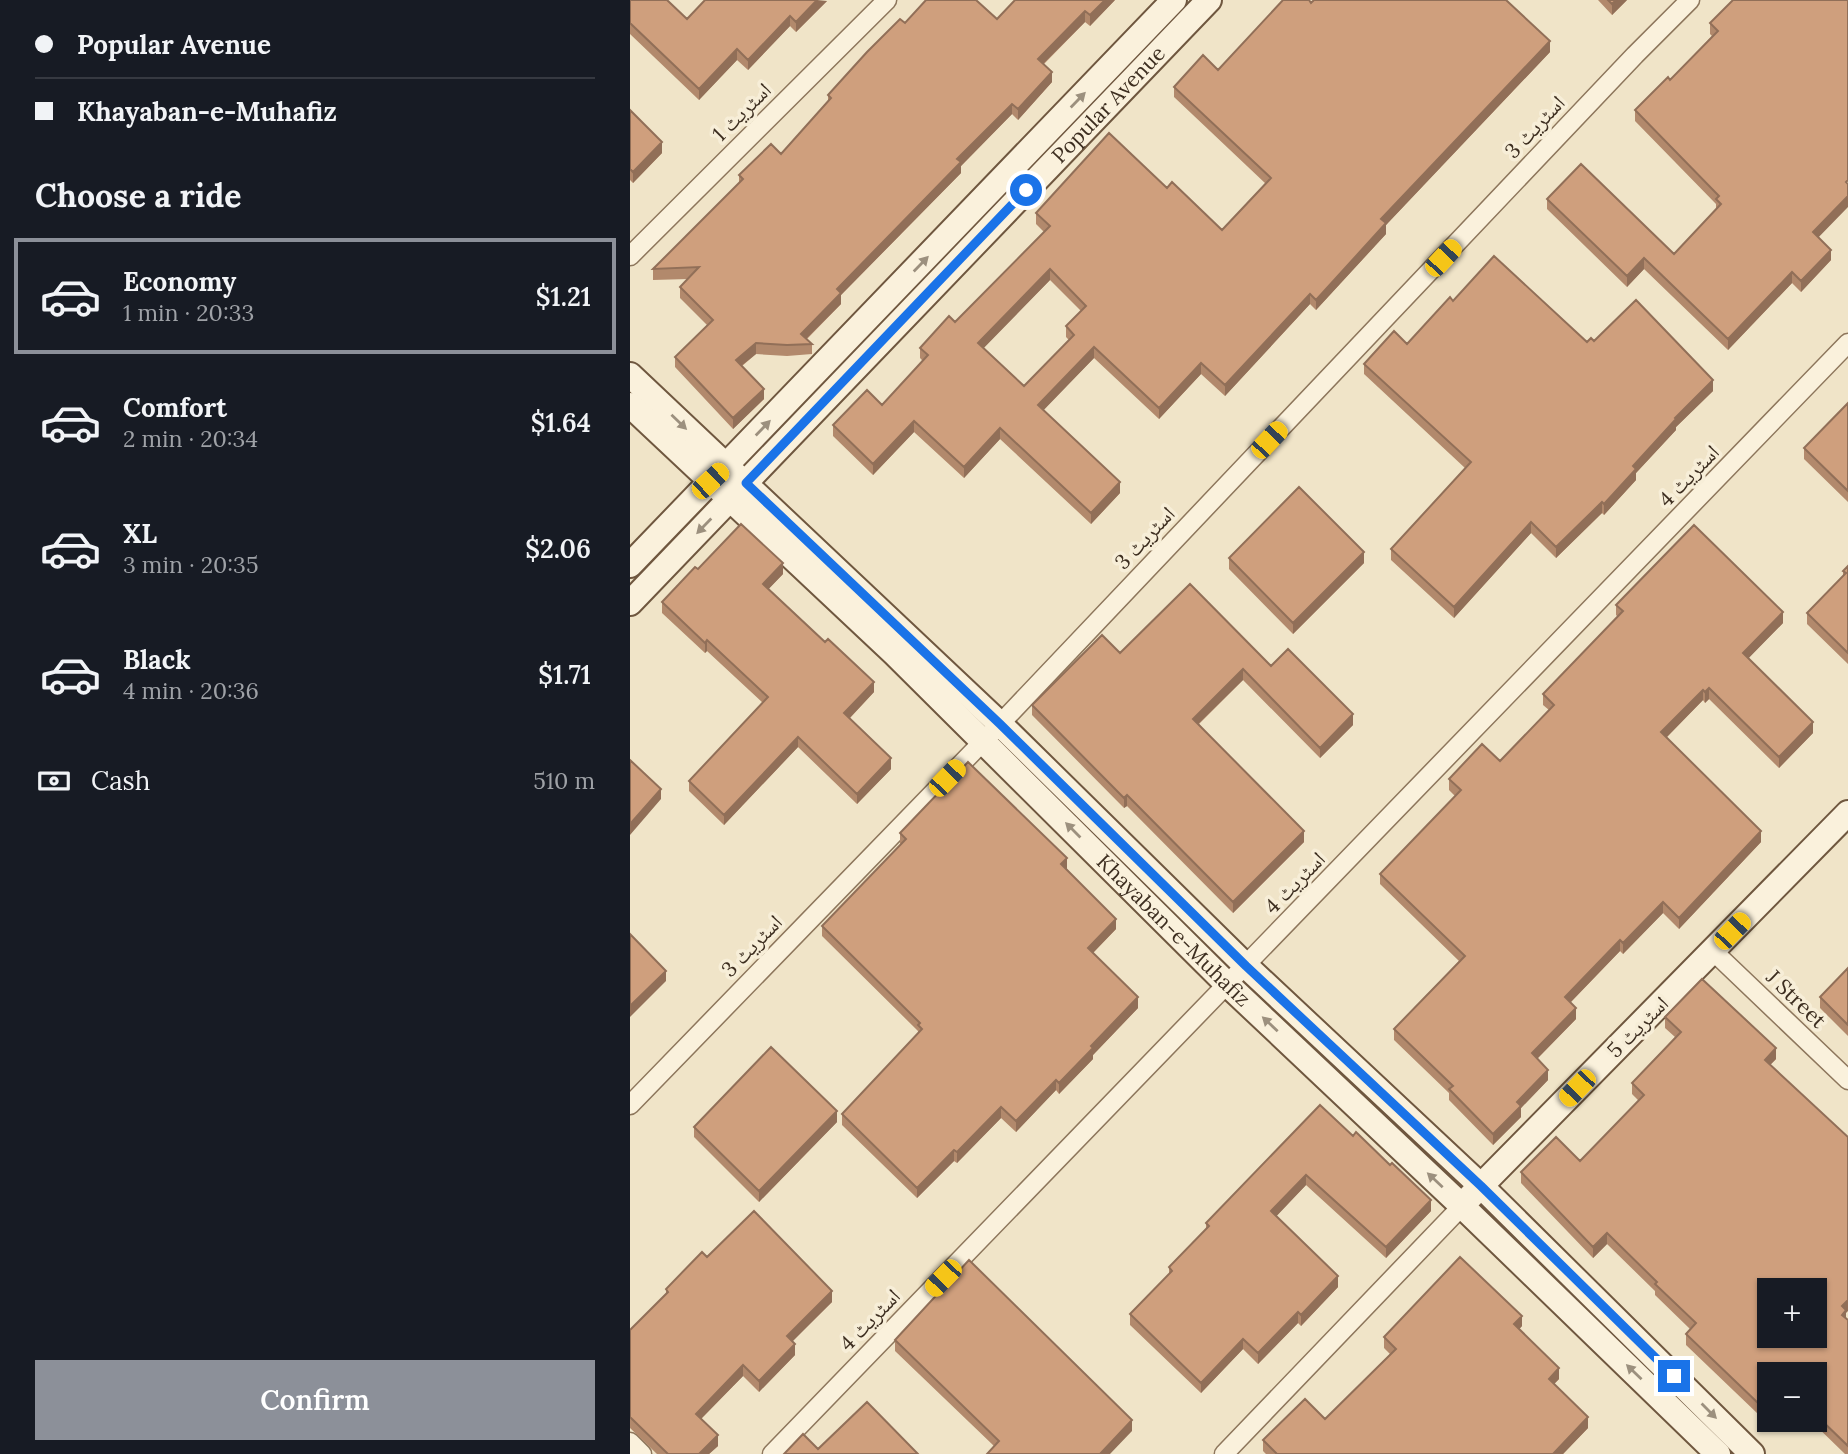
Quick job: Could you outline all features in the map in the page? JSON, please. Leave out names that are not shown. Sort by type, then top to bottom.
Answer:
[{"type":"street","name":"اسٹریٹ 1","points":[[630,257],[887,0]]},
{"type":"street","name":"Popular Avenue","points":[[630,565],[1174,0]]},
{"type":"street","name":"Popular Avenue","points":[[630,603],[1209,0]]},
{"type":"street","name":"اسٹریٹ 3","points":[[630,1105],[992,732],[1690,0]]},
{"type":"street","name":"اسٹریٹ 4","points":[[772,1454],[1848,343]]},
{"type":"street","name":"Khayaban-e-Muhafiz","points":[[630,375],[718,474]]},
{"type":"street","name":"Khayaban-e-Muhafiz","points":[[630,405],[738,491],[992,732],[1481,1186],[1752,1454]]},
{"type":"street","name":"Khayaban-e-Muhafiz","points":[[992,732],[1228,985],[1462,1206],[1718,1454]]},
{"type":"street","name":"اسٹریٹ 5","points":[[1228,1453],[1481,1186],[1848,813]]},
{"type":"street","name":"J Street","points":[[1713,951],[1848,1080]]},
{"type":"street","points":[[630,1442],[642,1454]]},
{"type":"building","points":[[630,0],[667,0],[687,19],[705,0],[817,0],[796,22],[790,16],[748,60],[737,49],[699,89],[630,23]]},
{"type":"building","points":[[926,0],[976,0],[997,19],[1015,0],[1105,0],[1090,15],[1085,11],[1038,59],[1052,72],[1018,109],[1012,104],[957,159],[961,162],[837,289],[841,293],[801,334],[812,344],[756,343],[736,360],[764,389],[733,418],[675,357],[713,320],[680,287],[699,267],[653,269],[743,179],[739,175],[771,144],[781,154],[831,98],[828,95],[867,52],[900,19],[905,23]]},
{"type":"building","points":[[1283,0],[1309,0],[1311,3],[1314,0],[1506,0],[1550,41],[1381,219],[1386,223],[1316,300],[1310,294],[1225,385],[1201,363],[1159,408],[1094,347],[1038,405],[1120,482],[1091,513],[1000,428],[964,467],[914,421],[873,464],[833,425],[867,390],[882,405],[928,355],[920,348],[949,316],[955,322],[1050,226],[1036,213],[1109,133],[1167,188],[1172,182],[1222,230],[1271,178],[1174,87],[1203,55],[1218,70]],"holes":[[[1050,269],[1086,306],[1066,326],[1074,335],[1024,386],[978,343]]]},
{"type":"building","points":[[1733,0],[1848,0],[1848,196],[1813,232],[1831,250],[1801,281],[1792,272],[1728,339],[1644,258],[1627,276],[1547,199],[1581,164],[1674,254],[1721,204],[1716,199],[1719,196],[1635,110],[1668,77],[1670,80],[1718,31],[1710,23]]},
{"type":"building","points":[[630,110],[662,142],[633,172],[630,169]]},
{"type":"building","points":[[1494,256],[1587,342],[1591,338],[1594,341],[1636,300],[1713,380],[1675,418],[1633,466],[1636,469],[1604,504],[1602,502],[1556,547],[1531,522],[1454,607],[1391,549],[1471,462],[1364,364],[1394,331],[1407,344],[1450,297],[1453,301]]},
{"type":"building","points":[[1848,403],[1848,491],[1804,448]]},
{"type":"building","points":[[1299,487],[1364,552],[1293,623],[1229,558]]},
{"type":"building","points":[[741,524],[783,563],[763,584],[825,642],[828,639],[874,682],[844,713],[891,758],[857,794],[798,737],[724,815],[689,781],[768,697],[662,602]]},
{"type":"building","points":[[1694,525],[1783,612],[1743,653],[1813,722],[1779,757],[1709,688],[1705,692],[1703,690],[1661,732],[1761,831],[1679,918],[1663,902],[1623,943],[1620,940],[1565,997],[1576,1008],[1532,1053],[1548,1070],[1517,1102],[1521,1106],[1493,1134],[1449,1089],[1453,1086],[1394,1029],[1465,956],[1380,874],[1461,790],[1449,779],[1482,744],[1500,761],[1554,705],[1543,694],[1623,611],[1616,605]]},
{"type":"building","points":[[1848,566],[1848,653],[1807,613],[1846,573],[1843,571]]},
{"type":"building","points":[[1190,584],[1271,666],[1288,649],[1353,714],[1320,748],[1243,669],[1193,719],[1304,831],[1233,902],[1127,795],[1124,798],[1032,705],[1102,635],[1120,653]]},
{"type":"building","points":[[630,760],[661,789],[630,824]]},
{"type":"building","points":[[968,762],[1067,858],[1061,864],[1116,919],[1088,948],[1138,997],[1059,1083],[1056,1080],[1016,1121],[1001,1107],[917,1188],[842,1114],[922,1029],[918,1025],[920,1023],[822,926],[906,839],[900,833]]},
{"type":"building","points":[[630,934],[666,971],[630,1006]]},
{"type":"building","points":[[1848,968],[1848,1025],[1820,997]]},
{"type":"building","points":[[1702,979],[1776,1048],[1765,1060],[1848,1137],[1848,1300],[1842,1306],[1846,1310],[1842,1315],[1848,1320],[1848,1446],[1827,1426],[1827,1362],[1757,1362],[1757,1402],[1686,1334],[1696,1323],[1607,1233],[1593,1247],[1521,1172],[1556,1137],[1580,1161],[1644,1095],[1632,1083],[1681,1032],[1665,1017]]},
{"type":"building","points":[[771,1047],[837,1111],[759,1191],[694,1127]]},
{"type":"building","points":[[1320,1105],[1353,1136],[1356,1132],[1431,1200],[1386,1247],[1306,1175],[1271,1211],[1338,1276],[1301,1315],[1298,1312],[1258,1353],[1243,1339],[1201,1383],[1130,1314],[1172,1271],[1169,1267],[1209,1226],[1206,1223]]},
{"type":"building","points":[[754,1211],[832,1291],[787,1336],[795,1344],[759,1381],[743,1365],[696,1414],[718,1435],[699,1454],[668,1454],[630,1417],[630,1330],[668,1292],[666,1289],[702,1252],[707,1257]]},
{"type":"building","points":[[1460,1257],[1522,1316],[1514,1324],[1559,1368],[1549,1379],[1588,1417],[1553,1454],[1277,1454],[1263,1440],[1305,1399],[1325,1419],[1396,1349],[1384,1337]]},
{"type":"building","points":[[969,1260],[1132,1420],[1100,1454],[987,1454],[999,1441],[895,1340]]},
{"type":"building","points":[[867,1402],[918,1454],[784,1454],[803,1434],[818,1449]]},
{"type":"route","points":[[1026,190],[746,483],[1000,724],[1246,966],[1481,1186],[1674,1376]]}]
